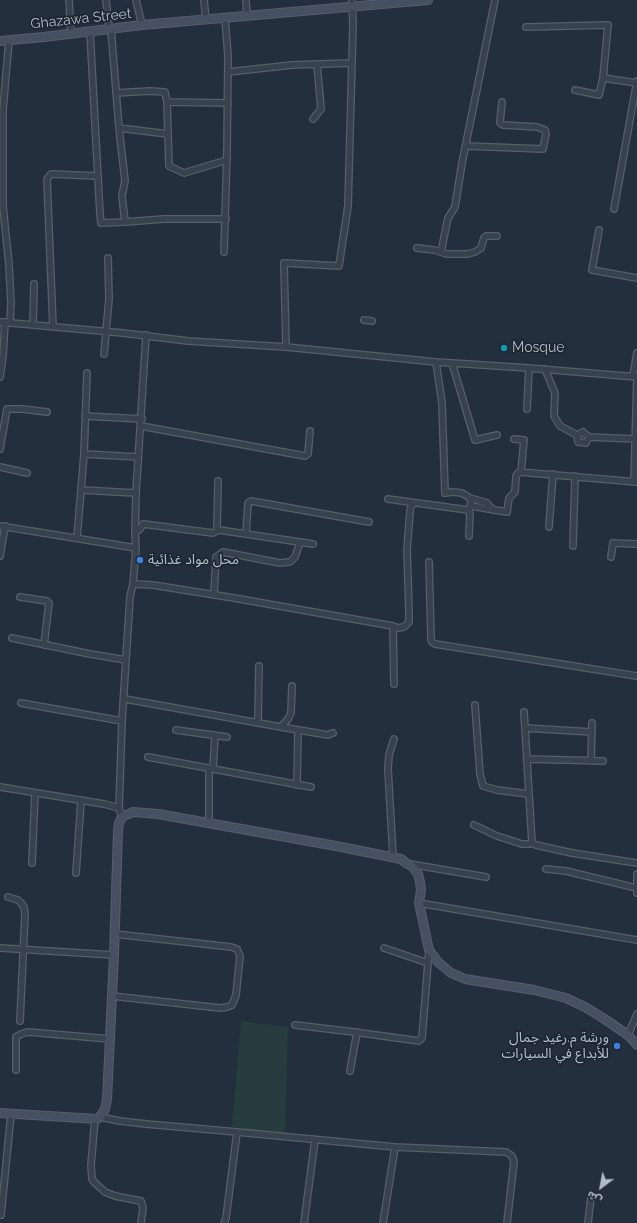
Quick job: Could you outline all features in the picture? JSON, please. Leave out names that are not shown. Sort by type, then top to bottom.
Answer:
[{"type":"street","points":[[69,0],[71,34]]},
{"type":"street","points":[[106,0],[125,181],[122,196],[125,222]]},
{"type":"street","points":[[136,0],[142,25]]},
{"type":"street","points":[[204,0],[206,20]]},
{"type":"street","points":[[246,0],[247,16]]},
{"type":"street","name":"Ghazawa Street","points":[[0,41],[142,25],[247,16],[352,3],[428,0]]},
{"type":"street","points":[[440,252],[448,218],[455,207],[495,0]]},
{"type":"street","points":[[286,347],[284,263],[339,266],[348,206],[352,3]]},
{"type":"street","points":[[224,252],[228,103],[228,44],[226,18]]},
{"type":"street","points":[[526,26],[608,25],[603,78],[599,95],[576,90]]},
{"type":"street","points":[[90,32],[98,176],[98,202],[101,223],[226,219]]},
{"type":"street","points":[[0,377],[5,322],[11,303],[3,206],[3,110],[9,40]]},
{"type":"street","points":[[228,72],[292,65],[352,63]]},
{"type":"street","points":[[313,119],[321,109],[317,64]]},
{"type":"street","points":[[603,78],[637,82],[634,112],[614,209]]},
{"type":"street","points":[[116,93],[165,92],[167,102],[170,166],[184,173],[226,160]]},
{"type":"street","points":[[167,102],[228,103]]},
{"type":"street","points":[[466,146],[542,149],[546,134],[544,130],[537,127],[503,125],[500,123],[502,102]]},
{"type":"street","points":[[119,128],[168,134]]},
{"type":"street","points":[[53,327],[47,179],[51,174],[98,176]]},
{"type":"street","points":[[598,230],[592,270],[637,278]]},
{"type":"street","points":[[417,248],[455,255],[475,252],[481,248],[486,236],[497,236]]},
{"type":"street","points":[[104,354],[109,299],[108,258]]},
{"type":"street","points":[[33,325],[34,284]]},
{"type":"street","points":[[364,320],[372,321]]},
{"type":"street","points":[[5,322],[146,335],[201,342],[286,347],[436,362],[637,377],[635,439],[636,482],[521,472],[516,475],[515,492],[509,498],[507,512],[464,509],[388,499]]},
{"type":"street","points":[[122,817],[119,808],[122,721],[130,597],[133,584],[136,548],[136,493],[142,419],[146,335]]},
{"type":"street","points":[[633,376],[637,353]]},
{"type":"street","points":[[436,362],[442,403],[445,493],[462,493],[470,498],[487,503],[493,510]]},
{"type":"street","points":[[452,363],[476,440],[497,436]]},
{"type":"street","points":[[527,409],[529,368]]},
{"type":"street","points":[[545,369],[555,393],[554,416],[560,426],[577,435]]},
{"type":"street","points":[[77,538],[84,454],[87,373]]},
{"type":"street","points":[[0,449],[2,423],[7,409],[46,412]]},
{"type":"street","points":[[85,416],[142,419]]},
{"type":"street","points":[[141,426],[305,456],[308,454],[310,431]]},
{"type":"street","points":[[577,435],[584,432],[589,436],[635,439]]},
{"type":"street","points":[[577,435],[578,442],[586,443],[589,436]]},
{"type":"street","points":[[514,439],[524,440],[521,472]]},
{"type":"street","points":[[84,454],[138,457]]},
{"type":"street","points":[[0,467],[27,472]]},
{"type":"street","points":[[550,527],[553,474]]},
{"type":"street","points":[[573,546],[575,476]]},
{"type":"street","points":[[217,530],[218,481]]},
{"type":"street","points":[[81,490],[136,493]]},
{"type":"street","points":[[469,536],[470,498]]},
{"type":"street","points":[[246,534],[248,503],[251,501],[369,522]]},
{"type":"street","points":[[133,584],[153,585],[314,612],[398,628],[404,627],[409,622],[410,612],[407,550],[410,510],[414,503]]},
{"type":"street","points":[[135,532],[138,531],[143,524],[213,533],[217,530],[313,544]]},
{"type":"street","points":[[0,556],[2,526],[136,548]]},
{"type":"street","points":[[214,595],[216,557],[223,552],[280,563],[290,562],[295,557],[300,542]]},
{"type":"street","points":[[611,558],[613,543],[637,544]]},
{"type":"street","points":[[429,562],[431,638],[432,642],[435,644],[637,676]]},
{"type":"street","points":[[20,597],[47,601],[49,603],[44,645]]},
{"type":"street","points":[[393,626],[394,684]]},
{"type":"street","points":[[12,638],[126,660]]},
{"type":"street","points":[[258,722],[259,666]]},
{"type":"street","points":[[281,727],[291,713],[292,686]]},
{"type":"street","points":[[124,699],[258,722],[298,731],[328,735],[333,733]]},
{"type":"street","points":[[21,702],[122,721]]},
{"type":"street","points":[[475,705],[480,774],[483,786],[497,790],[528,794]]},
{"type":"street","points":[[524,712],[532,843]]},
{"type":"street","points":[[591,761],[592,723]]},
{"type":"street","points":[[525,728],[592,732]]},
{"type":"street","points":[[176,730],[227,737]]},
{"type":"street","points":[[297,785],[298,731]]},
{"type":"street","points":[[209,824],[211,769],[215,736]]},
{"type":"street","points":[[393,856],[388,769],[389,755],[394,739]]},
{"type":"street","points":[[148,757],[311,787]]},
{"type":"street","points":[[526,759],[603,761]]},
{"type":"street","points":[[0,787],[112,805],[119,808]]},
{"type":"street","points":[[32,863],[35,793]]},
{"type":"street","points":[[76,873],[81,801]]},
{"type":"street","points":[[141,1223],[143,1208],[141,1201],[115,1196],[105,1192],[95,1184],[92,1179],[91,1165],[98,1118],[106,1105],[115,934],[118,831],[119,823],[122,817],[133,812],[158,814],[393,856],[401,859],[413,867],[419,878],[421,890],[419,903],[429,950],[421,1040],[417,1042],[357,1032],[295,1025]]},
{"type":"street","points":[[474,825],[497,836],[522,844],[532,843],[572,853],[637,863]]},
{"type":"street","points":[[406,863],[486,877]]},
{"type":"street","points":[[546,870],[566,871],[637,888]]},
{"type":"street","points":[[637,874],[637,893]]},
{"type":"street","points":[[8,897],[18,900],[24,907],[25,926],[20,1022]]},
{"type":"street","points":[[419,903],[637,940]]},
{"type":"street","points":[[112,996],[220,1008],[227,1007],[232,1005],[236,995],[240,956],[237,949],[232,947],[115,934]]},
{"type":"street","points":[[0,948],[114,955]]},
{"type":"street","points":[[384,948],[428,963]]},
{"type":"street","points":[[429,950],[438,962],[452,973],[465,979],[534,990],[566,998],[585,1006],[628,1035],[637,1045]]},
{"type":"street","points":[[628,1035],[637,1014]]},
{"type":"street","points":[[16,1070],[16,1037],[21,1034],[28,1032],[110,1039]]},
{"type":"street","points":[[350,1071],[357,1032]]},
{"type":"street","points":[[0,1113],[98,1118],[133,1123],[395,1147],[506,1152],[512,1156],[514,1162],[507,1223]]},
{"type":"street","points":[[1,1215],[11,1114]]},
{"type":"street","points":[[224,1223],[226,1218],[237,1132]]},
{"type":"street","points":[[304,1223],[314,1140]]},
{"type":"street","points":[[383,1223],[395,1147]]},
{"type":"street","points":[[588,1223],[592,1197]]},
{"type":"green space","points":[[241,1021],[288,1027],[285,1134],[232,1129]]},
{"type":"place","name":"Mosque","points":[[504,348]]},
{"type":"place","name":"محل مواد غذائية","points":[[140,560]]},
{"type":"place","name":"ورشة م.رغيد جمال للأبداع في السيارات","points":[[617,1046]]}]
